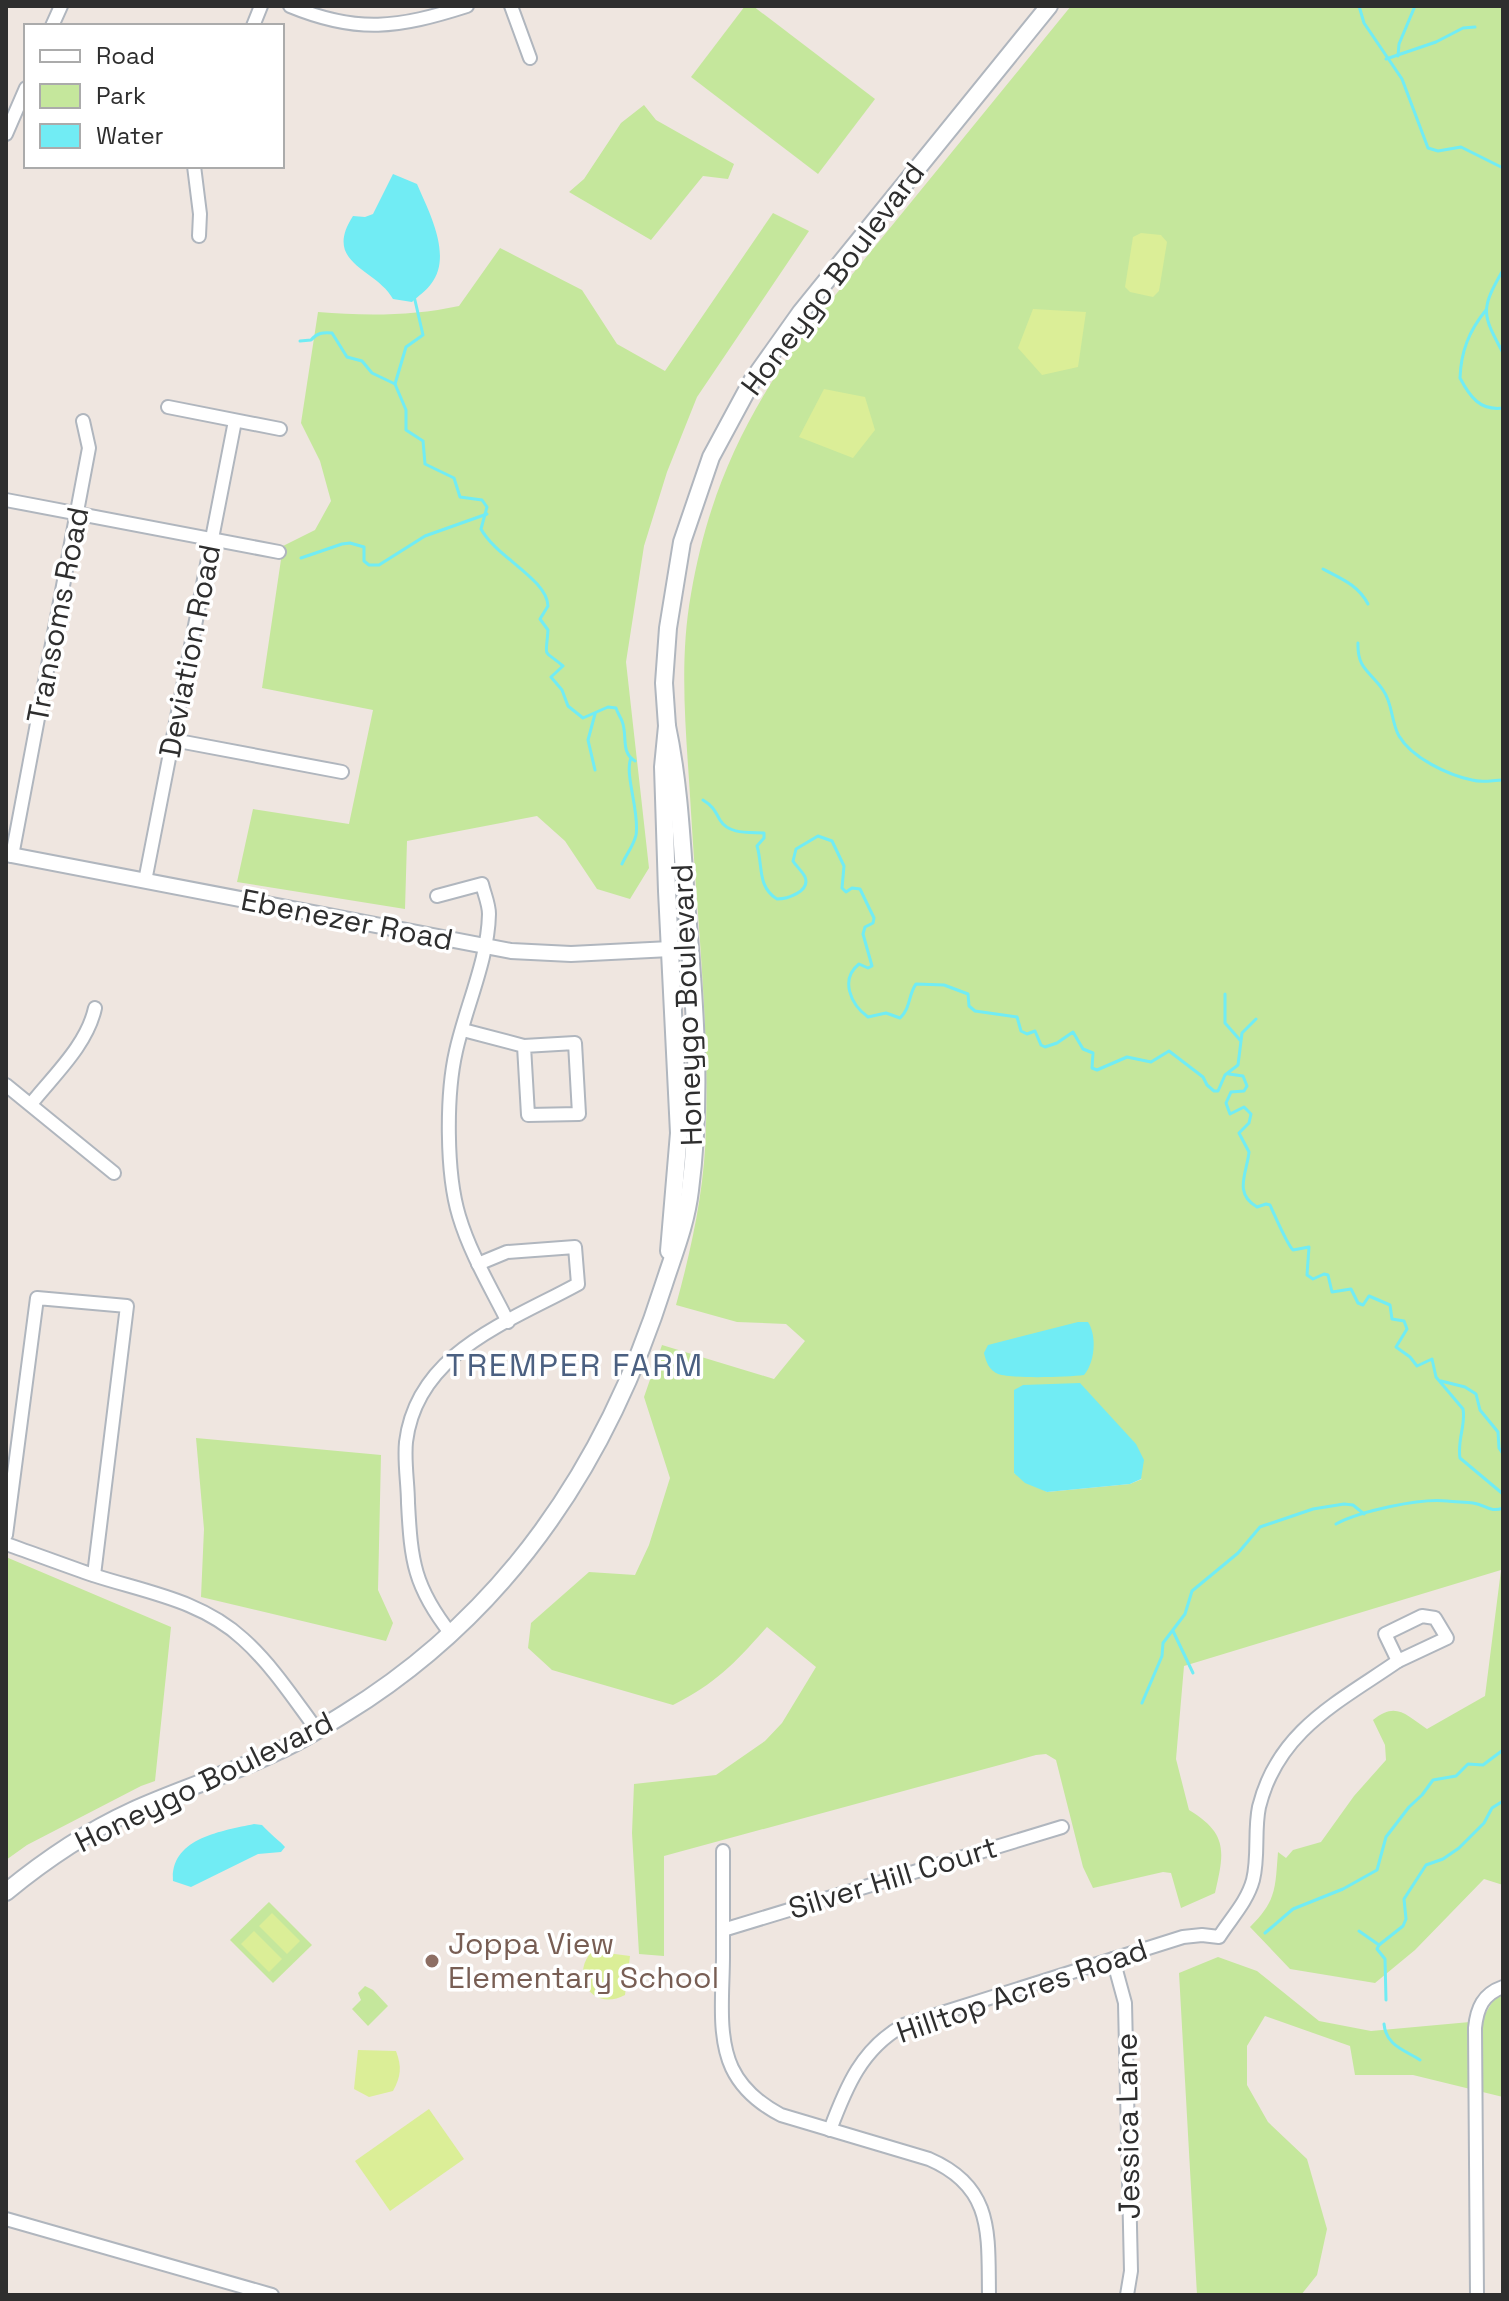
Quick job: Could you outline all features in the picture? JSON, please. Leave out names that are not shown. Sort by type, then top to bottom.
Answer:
[{"type":"main road","name":"Honeygo Boulevard","points":[[6,1892],[84,1836],[130,1812],[278,1751],[373,1695],[451,1634],[522,1558],[592,1458],[633,1373],[655,1316],[665,1280],[677,1176],[679,1133],[663,767],[667,726],[666,655],[674,578],[682,542],[711,457],[752,381],[801,312],[1049,6]]},
{"type":"main road","name":"Honeygo Boulevard","points":[[665,1280],[677,1254],[686,1218],[696,1126],[690,948],[675,765],[667,726]]},
{"type":"street","points":[[290,6],[337,22],[373,26],[429,18],[467,6]]},
{"type":"street","points":[[511,6],[530,58]]},
{"type":"street","points":[[6,134],[24,93]]},
{"type":"street","points":[[194,168],[200,214],[199,236]]},
{"type":"street","points":[[168,407],[280,429]]},
{"type":"street","name":"Transoms Road","points":[[9,855],[89,448],[83,421]]},
{"type":"street","name":"Deviation Road","points":[[145,881],[235,421]]},
{"type":"street","points":[[6,500],[279,552]]},
{"type":"street","points":[[173,740],[342,772]]},
{"type":"street","name":"Ebenezer Road","points":[[9,855],[484,947],[542,954],[690,948]]},
{"type":"street","points":[[437,896],[482,884],[489,911],[484,947],[457,1047],[451,1084],[452,1182],[459,1218],[478,1264],[508,1322]]},
{"type":"street","points":[[31,1104],[81,1040],[95,1008]]},
{"type":"street","points":[[463,1030],[524,1046],[575,1043],[579,1114],[528,1115],[524,1046]]},
{"type":"street","points":[[6,1085],[114,1173]]},
{"type":"street","points":[[451,1634],[420,1586],[410,1549],[406,1443],[415,1407],[438,1371],[464,1346],[578,1284],[575,1247],[507,1252],[478,1264]]},
{"type":"street","points":[[6,1535],[37,1298],[127,1306],[94,1575]]},
{"type":"street","points":[[6,1544],[185,1602],[243,1639],[317,1730]]},
{"type":"street","points":[[1422,1616],[1435,1618],[1447,1638],[1398,1661],[1385,1634],[1422,1616]]},
{"type":"street","name":"Hilltop Acres Road","points":[[830,2130],[851,2077],[875,2045],[893,2031],[919,2019],[1193,1935],[1219,1937],[1243,1903],[1253,1881],[1260,1807],[1280,1756],[1313,1718],[1398,1661]]},
{"type":"street","name":"Silver Hill Court","points":[[723,1930],[1062,1827]]},
{"type":"street","points":[[723,1851],[722,2004],[727,2052],[732,2067],[750,2093],[764,2106],[781,2115],[929,2159],[946,2166],[963,2179],[976,2196],[986,2223],[989,2295]]},
{"type":"street","name":"Jessica Lane","points":[[1113,1959],[1125,2003],[1131,2271],[1127,2295]]},
{"type":"street","points":[[1477,2295],[1475,2028],[1481,2002],[1503,1987]]},
{"type":"street","points":[[6,2219],[272,2295]]},
{"type":"green space","points":[[745,6],[753,6],[875,99],[818,174],[691,77]]},
{"type":"green space","points":[[1071,6],[1503,6],[1503,1885],[1484,1879],[1415,1950],[1375,1983],[1290,1969],[1250,1927],[1273,1893],[1278,1852],[1286,1858],[1293,1850],[1321,1842],[1354,1796],[1386,1760],[1385,1745],[1373,1720],[1388,1711],[1401,1712],[1427,1729],[1485,1696],[1501,1570],[1184,1666],[1176,1759],[1189,1810],[1211,1827],[1220,1846],[1215,1893],[1181,1908],[1171,1873],[1163,1872],[1093,1888],[1083,1867],[1056,1760],[1046,1754],[1036,1755],[664,1856],[664,1956],[639,1954],[632,1833],[634,1784],[716,1775],[765,1741],[782,1723],[816,1667],[767,1627],[724,1671],[702,1689],[673,1705],[552,1670],[528,1648],[531,1623],[589,1572],[635,1575],[649,1545],[670,1478],[644,1397],[662,1345],[774,1379],[805,1341],[786,1324],[737,1322],[676,1305],[697,1217],[706,1126],[704,1008],[687,758],[687,621],[708,521],[732,455],[765,393],[806,331]],"holes":[[[1014,1431],[1142,1479],[1130,1484],[1047,1492],[1014,1473]]]},
{"type":"green space","points":[[644,105],[656,120],[734,164],[728,179],[703,176],[651,240],[569,192],[584,179],[621,123]]},
{"type":"green space","points":[[773,213],[809,231],[697,397],[667,472],[644,546],[626,662],[649,868],[630,899],[597,889],[565,841],[537,816],[407,841],[405,909],[237,882],[253,809],[349,824],[373,710],[262,688],[283,546],[315,530],[331,501],[320,461],[301,423],[318,312],[389,314],[459,306],[500,248],[582,290],[617,344],[665,371]]},
{"type":"green space","points":[[1141,233],[1161,235],[1167,242],[1159,291],[1153,297],[1130,292],[1125,287],[1133,237]]},
{"type":"green space","points":[[1033,309],[1086,312],[1078,367],[1042,375],[1018,348]]},
{"type":"green space","points":[[824,389],[865,397],[875,430],[853,458],[799,437]]},
{"type":"green space","points":[[196,1438],[381,1455],[378,1590],[393,1623],[386,1641],[201,1597],[204,1529]]},
{"type":"green space","points":[[6,1557],[171,1627],[155,1781],[27,1845],[6,1860]]},
{"type":"green space","points":[[269,1902],[312,1945],[273,1983],[230,1940]]},
{"type":"green space","points":[[272,1913],[300,1941],[287,1954],[259,1926]]},
{"type":"green space","points":[[254,1931],[282,1959],[269,1972],[241,1944]]},
{"type":"green space","points":[[592,1951],[630,1956],[625,1995],[603,1999],[588,1989],[583,1971]]},
{"type":"green space","points":[[1218,1957],[1257,1971],[1319,2021],[1371,2031],[1481,2021],[1494,1999],[1503,1993],[1503,2097],[1413,2075],[1355,2075],[1350,2046],[1265,2016],[1247,2046],[1247,2085],[1268,2122],[1307,2159],[1327,2229],[1317,2275],[1301,2295],[1197,2295],[1179,1973]]},
{"type":"green space","points":[[365,1986],[388,2006],[368,2026],[352,2009],[361,2000],[358,1993]]},
{"type":"green space","points":[[358,2050],[396,2051],[400,2071],[393,2091],[369,2097],[354,2089]]},
{"type":"green space","points":[[429,2109],[464,2159],[390,2211],[355,2161]]},
{"type":"water","points":[[393,174],[417,184],[433,221],[439,247],[437,273],[429,287],[412,302],[393,299],[355,264],[344,245],[345,232],[353,216],[373,214]]},
{"type":"water","points":[[1088,1322],[1094,1341],[1091,1363],[1084,1375],[1005,1376],[995,1372],[987,1363],[984,1353],[988,1345]]},
{"type":"water","points":[[1080,1383],[1136,1444],[1144,1460],[1141,1479],[1130,1484],[1047,1492],[1025,1483],[1014,1473],[1014,1390],[1023,1385]]},
{"type":"water","points":[[254,1824],[262,1825],[285,1847],[281,1852],[258,1854],[191,1887],[173,1881],[174,1866],[189,1846],[214,1834]]},
{"type":"waterway","points":[[1359,6],[1364,23],[1402,79],[1428,148],[1438,151],[1461,147],[1503,168]]},
{"type":"waterway","points":[[1398,56],[1399,44],[1415,6]]},
{"type":"waterway","points":[[1386,59],[1436,42],[1463,28],[1475,27]]},
{"type":"waterway","points":[[1503,270],[1490,294],[1486,312],[1503,353]]},
{"type":"waterway","points":[[414,296],[423,335],[406,347],[395,384],[406,410],[406,430],[423,441],[425,464],[454,478],[460,497],[482,500],[487,507],[481,529],[545,596],[548,606],[540,619],[548,630],[546,650],[563,666],[551,677],[562,690],[568,706],[583,718],[608,707],[616,708],[624,727],[627,753],[635,761]]},
{"type":"waterway","points":[[1486,310],[1467,342],[1460,378],[1482,405],[1503,408]]},
{"type":"waterway","points":[[300,341],[332,333],[347,357],[362,361],[372,373],[395,384]]},
{"type":"waterway","points":[[301,558],[350,543],[364,547],[364,561],[369,565],[379,565],[425,536],[487,514]]},
{"type":"waterway","points":[[1323,569],[1354,587],[1368,604]]},
{"type":"waterway","points":[[1358,643],[1362,664],[1386,695],[1396,731],[1405,744],[1431,764],[1463,778],[1503,780]]},
{"type":"waterway","points":[[595,714],[588,740],[595,770]]},
{"type":"waterway","points":[[622,864],[632,846],[637,826],[629,774],[631,758]]},
{"type":"waterway","points":[[703,800],[729,828],[740,832],[764,833],[757,846],[762,875],[766,888],[777,899],[801,891],[806,882],[793,861],[796,849],[818,836],[832,841],[844,866],[842,888],[846,892],[852,888],[860,889],[874,918],[863,934],[872,966],[868,968],[859,964],[853,970],[849,984],[856,1005],[868,1017],[886,1013],[900,1018],[916,984],[944,985],[968,994],[969,1006],[975,1011],[1017,1017],[1021,1031],[1027,1034],[1035,1031],[1045,1047],[1073,1032],[1083,1049],[1093,1053],[1092,1068],[1097,1070],[1127,1057],[1151,1062],[1169,1051],[1203,1077],[1214,1091],[1218,1091],[1225,1075],[1238,1065],[1242,1033],[1256,1019]]},
{"type":"waterway","points":[[1225,994],[1225,1023],[1240,1040]]},
{"type":"waterway","points":[[1229,1074],[1243,1076],[1247,1086],[1244,1091],[1231,1092],[1226,1103],[1230,1114],[1244,1107],[1251,1114],[1249,1123],[1239,1133],[1249,1152],[1243,1182],[1245,1195],[1257,1207],[1270,1205],[1293,1250],[1309,1247],[1307,1275],[1313,1279],[1328,1275],[1332,1292],[1351,1289],[1358,1303],[1363,1305],[1369,1296],[1390,1305],[1392,1319],[1404,1321],[1407,1329],[1396,1347],[1417,1366],[1432,1359],[1436,1377],[1463,1409],[1460,1458],[1503,1494]]},
{"type":"waterway","points":[[1441,1381],[1465,1387],[1476,1394],[1480,1410],[1498,1432],[1499,1448],[1503,1454]]},
{"type":"waterway","points":[[1336,1524],[1375,1510],[1422,1502],[1467,1502],[1491,1509],[1503,1508]]},
{"type":"waterway","points":[[1142,1703],[1162,1656],[1163,1643],[1185,1614],[1192,1591],[1238,1553],[1260,1527],[1313,1509],[1344,1504],[1353,1505],[1364,1514]]},
{"type":"waterway","points":[[1173,1631],[1193,1673]]},
{"type":"waterway","points":[[1265,1933],[1293,1909],[1343,1889],[1377,1870],[1386,1837],[1433,1780],[1456,1776],[1468,1764],[1483,1765],[1503,1750]]},
{"type":"waterway","points":[[1379,1945],[1403,1926],[1406,1919],[1404,1899],[1426,1865],[1443,1859],[1459,1848],[1484,1823],[1492,1808],[1503,1801]]},
{"type":"waterway","points":[[1359,1931],[1379,1945],[1377,1949],[1385,1959],[1386,2000]]},
{"type":"waterway","points":[[1384,2024],[1388,2038],[1420,2060]]},
{"type":"place","name":"Joppa View Elementary School","points":[[432,1961]]},
{"type":"district","name":"TREMPER FARM","points":[[575,1365]]}]
